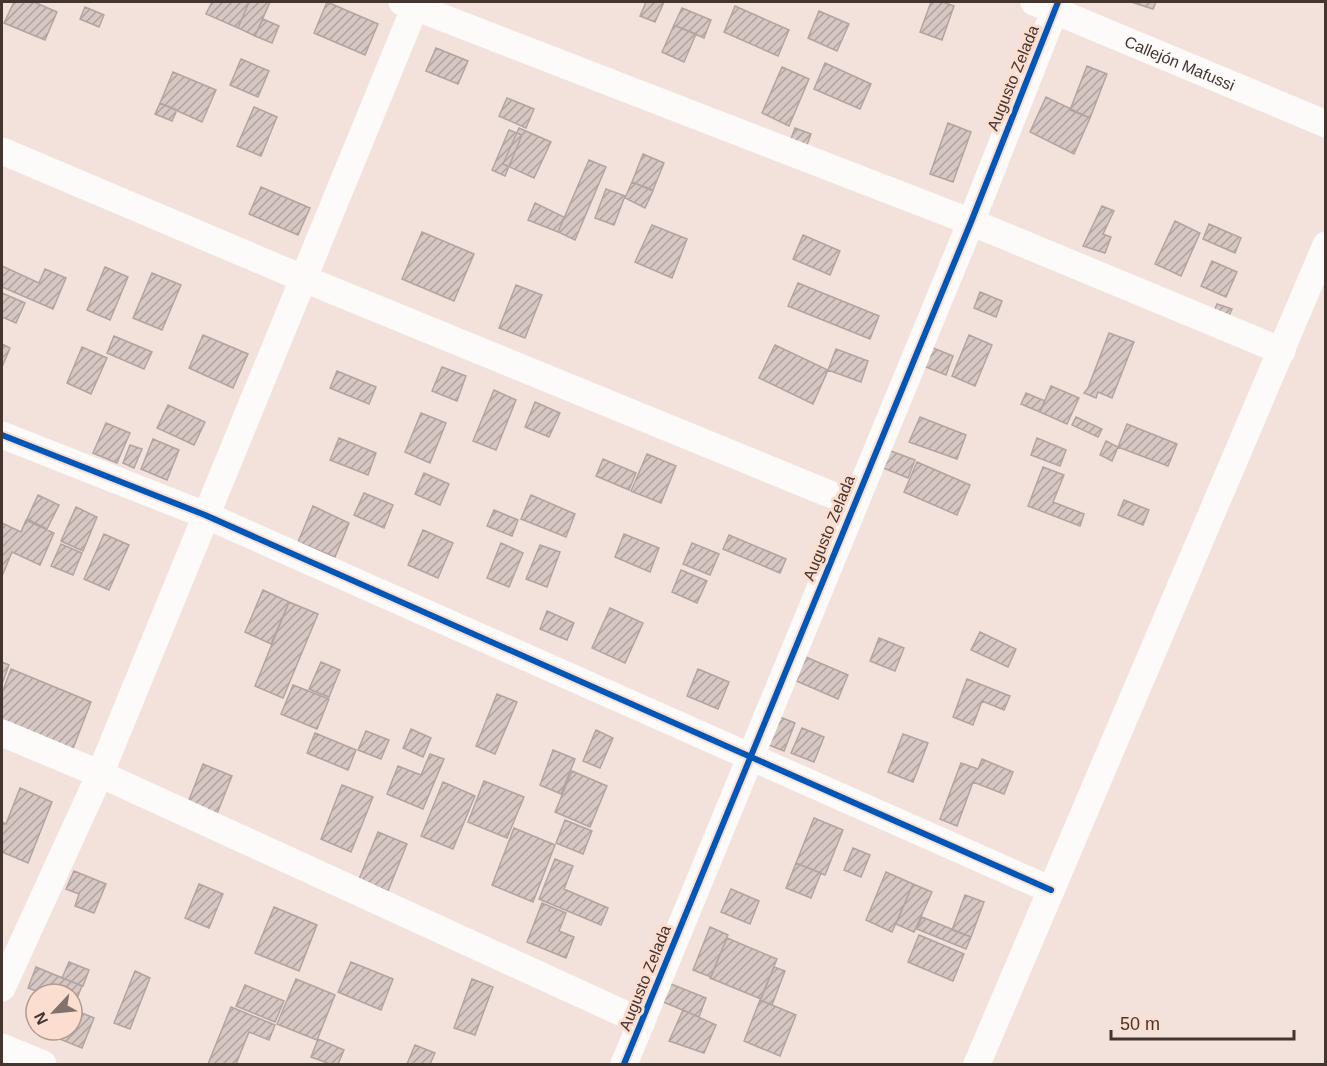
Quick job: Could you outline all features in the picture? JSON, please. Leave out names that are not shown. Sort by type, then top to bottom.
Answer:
[{"type":"street","points":[[2,988],[100,774],[411,3],[971,222],[1282,351]]},
{"type":"street","name":"Augusto Zelada","points":[[624,1065],[971,222],[1049,4]]},
{"type":"street","name":"Callejón Mafussi","points":[[1049,4],[1326,124]]},
{"type":"street","points":[[2,151],[302,278],[854,504]]},
{"type":"street","points":[[977,1065],[1326,245]]},
{"type":"street","points":[[2,435],[205,515],[1051,890]]},
{"type":"street","points":[[2,733],[100,774],[642,1022]]},
{"type":"street","points":[[2,1047],[43,1065]]},
{"type":"building","points":[[14,2],[34,2],[57,12],[45,40],[4,23]]},
{"type":"building","points":[[212,2],[249,2],[238,28],[206,14]]},
{"type":"building","points":[[249,2],[270,2],[255,36],[238,28]]},
{"type":"building","points":[[327,2],[378,24],[365,55],[314,33]]},
{"type":"building","points":[[646,2],[664,2],[655,22],[640,16]]},
{"type":"building","points":[[931,2],[943,2],[954,6],[942,40],[920,32]]},
{"type":"building","points":[[1131,2],[1156,2],[1153,9]]},
{"type":"building","points":[[735,6],[789,30],[778,56],[724,32]]},
{"type":"building","points":[[85,7],[104,15],[99,27],[80,19]]},
{"type":"building","points":[[682,8],[711,20],[704,38],[674,25]]},
{"type":"building","points":[[819,11],[849,24],[837,51],[808,38]]},
{"type":"building","points":[[263,19],[279,26],[272,43],[255,36]]},
{"type":"building","points":[[674,25],[696,34],[684,62],[662,52]]},
{"type":"building","points":[[436,48],[468,61],[458,84],[426,71]]},
{"type":"building","points":[[241,59],[269,71],[258,97],[230,85]]},
{"type":"building","points":[[825,63],[871,84],[860,109],[814,89]]},
{"type":"building","points":[[1087,66],[1107,74],[1090,118],[1070,110]]},
{"type":"building","points":[[782,67],[809,79],[789,126],[762,113]]},
{"type":"building","points":[[173,72],[216,90],[202,122],[160,103]]},
{"type":"building","points":[[1046,97],[1090,118],[1074,154],[1030,132]]},
{"type":"building","points":[[507,98],[534,109],[526,128],[499,116]]},
{"type":"building","points":[[160,103],[177,110],[172,121],[155,114]]},
{"type":"building","points":[[254,107],[277,117],[261,156],[237,146]]},
{"type":"building","points":[[948,123],[971,132],[953,182],[930,174]]},
{"type":"building","points":[[519,128],[551,142],[534,178],[503,164]]},
{"type":"building","points":[[795,128],[811,134],[802,158],[786,152]]},
{"type":"building","points":[[509,130],[522,135],[505,176],[492,170]]},
{"type":"building","points":[[643,154],[664,163],[653,190],[632,182]]},
{"type":"building","points":[[589,160],[606,167],[575,240],[558,232]]},
{"type":"building","points":[[632,182],[653,191],[645,208],[625,198]]},
{"type":"building","points":[[261,187],[310,208],[298,235],[249,214]]},
{"type":"building","points":[[606,189],[625,196],[614,225],[595,218]]},
{"type":"building","points":[[535,203],[564,217],[558,232],[528,220]]},
{"type":"building","points":[[1102,206],[1114,211],[1103,234],[1111,237],[1105,253],[1083,246]]},
{"type":"building","points":[[1175,221],[1200,233],[1181,276],[1155,264]]},
{"type":"building","points":[[1209,224],[1241,238],[1235,253],[1203,239]]},
{"type":"building","points":[[652,225],[687,239],[672,278],[635,262]]},
{"type":"building","points":[[422,232],[474,254],[454,301],[402,279]]},
{"type":"building","points":[[803,235],[840,251],[830,275],[793,259]]},
{"type":"building","points":[[1212,261],[1237,272],[1226,297],[1201,286]]},
{"type":"building","points":[[2,266],[39,283],[45,269],[66,278],[53,309],[2,287]]},
{"type":"building","points":[[105,267],[128,277],[110,320],[87,310]]},
{"type":"building","points":[[152,273],[181,285],[162,330],[133,318]]},
{"type":"building","points":[[798,283],[879,316],[870,339],[788,306]]},
{"type":"building","points":[[516,285],[542,295],[525,338],[499,328]]},
{"type":"building","points":[[980,292],[1002,301],[996,317],[974,308]]},
{"type":"building","points":[[2,293],[25,303],[16,323],[2,317]]},
{"type":"building","points":[[1217,304],[1232,309],[1222,331],[1208,326]]},
{"type":"building","points":[[1109,333],[1134,342],[1112,398],[1098,392],[1096,398],[1084,393]]},
{"type":"building","points":[[203,335],[248,354],[233,388],[189,368]]},
{"type":"building","points":[[969,335],[992,345],[975,386],[952,376]]},
{"type":"building","points":[[114,336],[152,352],[144,369],[107,353]]},
{"type":"building","points":[[2,344],[10,348],[2,367]]},
{"type":"building","points":[[923,344],[953,356],[946,375],[916,363]]},
{"type":"building","points":[[775,345],[828,370],[813,404],[759,378]]},
{"type":"building","points":[[82,347],[107,358],[91,394],[67,383]]},
{"type":"building","points":[[836,349],[868,361],[861,382],[828,370]]},
{"type":"building","points":[[442,367],[466,376],[457,401],[432,391]]},
{"type":"building","points":[[337,371],[376,387],[369,404],[330,388]]},
{"type":"building","points":[[1051,386],[1079,398],[1067,424],[1040,412]]},
{"type":"building","points":[[494,390],[516,400],[496,450],[473,441]]},
{"type":"building","points":[[1026,393],[1045,401],[1040,412],[1021,404]]},
{"type":"building","points":[[535,402],[560,413],[549,437],[525,427]]},
{"type":"building","points":[[168,405],[205,422],[194,445],[157,428]]},
{"type":"building","points":[[421,413],[446,423],[430,463],[405,452]]},
{"type":"building","points":[[920,417],[966,435],[957,459],[909,442]]},
{"type":"building","points":[[1076,417],[1102,429],[1098,437],[1072,425]]},
{"type":"building","points":[[106,423],[130,433],[117,463],[93,453]]},
{"type":"building","points":[[1127,424],[1177,444],[1168,466],[1118,447]]},
{"type":"building","points":[[339,438],[376,453],[368,475],[330,460]]},
{"type":"building","points":[[1037,438],[1066,450],[1060,466],[1031,455]]},
{"type":"building","points":[[153,439],[179,450],[167,480],[141,469]]},
{"type":"building","points":[[1106,441],[1118,447],[1112,461],[1100,455]]},
{"type":"building","points":[[130,445],[142,449],[134,468],[123,463]]},
{"type":"building","points":[[883,448],[915,460],[908,478],[876,465]]},
{"type":"building","points":[[647,454],[676,466],[661,503],[631,491]]},
{"type":"building","points":[[603,459],[636,473],[629,490],[596,476]]},
{"type":"building","points":[[917,462],[970,485],[957,515],[904,492]]},
{"type":"building","points":[[1043,467],[1064,475],[1053,502],[1084,514],[1080,526],[1028,506]]},
{"type":"building","points":[[424,473],[449,484],[440,505],[415,494]]},
{"type":"building","points":[[364,493],[393,505],[384,528],[354,515]]},
{"type":"building","points":[[38,495],[59,505],[47,529],[27,519]]},
{"type":"building","points":[[531,495],[575,514],[566,537],[521,519]]},
{"type":"building","points":[[1124,500],[1149,510],[1143,525],[1118,515]]},
{"type":"building","points":[[313,506],[349,523],[335,557],[298,542]]},
{"type":"building","points":[[76,507],[97,517],[83,551],[61,541]]},
{"type":"building","points":[[494,510],[518,520],[512,536],[487,526]]},
{"type":"building","points":[[26,520],[54,533],[40,565],[12,552],[2,576],[2,523],[21,532]]},
{"type":"building","points":[[423,530],[453,543],[438,578],[408,565]]},
{"type":"building","points":[[104,534],[129,545],[109,590],[84,579]]},
{"type":"building","points":[[624,534],[659,548],[650,572],[615,557]]},
{"type":"building","points":[[729,535],[786,559],[780,573],[723,549]]},
{"type":"building","points":[[501,543],[523,553],[509,587],[487,578]]},
{"type":"building","points":[[692,543],[719,554],[710,575],[683,564]]},
{"type":"building","points":[[61,544],[82,553],[73,575],[51,566]]},
{"type":"building","points":[[540,545],[560,552],[547,587],[526,579]]},
{"type":"building","points":[[681,570],[707,581],[697,603],[672,592]]},
{"type":"building","points":[[263,590],[289,602],[271,644],[245,632]]},
{"type":"building","points":[[289,602],[318,614],[283,698],[255,686]]},
{"type":"building","points":[[610,608],[643,623],[625,663],[592,648]]},
{"type":"building","points":[[547,611],[574,623],[567,640],[540,629]]},
{"type":"building","points":[[980,632],[1016,649],[1008,667],[971,650]]},
{"type":"building","points":[[879,638],[904,648],[895,671],[870,661]]},
{"type":"building","points":[[801,655],[848,675],[838,699],[792,679]]},
{"type":"building","points":[[2,662],[9,665],[2,684]]},
{"type":"building","points":[[321,662],[340,670],[329,697],[309,689]]},
{"type":"building","points":[[11,669],[91,702],[72,751],[2,722],[2,693]]},
{"type":"building","points":[[698,669],[729,682],[718,709],[687,696]]},
{"type":"building","points":[[967,679],[1010,696],[1004,710],[982,701],[973,725],[953,717]]},
{"type":"building","points":[[293,685],[329,699],[317,729],[281,714]]},
{"type":"building","points":[[497,694],[517,702],[495,754],[476,746]]},
{"type":"building","points":[[775,715],[795,723],[784,751],[764,743]]},
{"type":"building","points":[[802,728],[824,737],[814,762],[791,753]]},
{"type":"building","points":[[411,729],[431,738],[423,757],[403,748]]},
{"type":"building","points":[[596,730],[613,738],[600,768],[583,761]]},
{"type":"building","points":[[366,731],[389,740],[381,759],[358,750]]},
{"type":"building","points":[[315,733],[356,750],[348,770],[307,753]]},
{"type":"building","points":[[903,734],[928,743],[913,782],[888,772]]},
{"type":"building","points":[[553,750],[575,759],[561,794],[540,785]]},
{"type":"building","points":[[430,754],[444,759],[423,809],[387,794],[398,766],[421,775]]},
{"type":"building","points":[[982,759],[1013,772],[1004,794],[973,782],[957,826],[940,819],[961,763],[978,769]]},
{"type":"building","points":[[203,764],[232,776],[216,816],[187,805]]},
{"type":"building","points":[[572,771],[607,786],[590,827],[555,812]]},
{"type":"building","points":[[484,781],[524,797],[507,838],[468,822]]},
{"type":"building","points":[[443,782],[475,796],[453,849],[421,836]]},
{"type":"building","points":[[342,785],[373,797],[351,852],[321,839]]},
{"type":"building","points":[[20,788],[52,802],[28,863],[2,852],[2,822],[6,824]]},
{"type":"building","points":[[814,818],[843,830],[825,875],[796,863]]},
{"type":"building","points":[[565,820],[592,831],[583,854],[556,843]]},
{"type":"building","points":[[514,828],[555,845],[533,902],[492,885]]},
{"type":"building","points":[[378,832],[407,844],[388,891],[359,879]]},
{"type":"building","points":[[853,848],[870,855],[861,877],[844,870]]},
{"type":"building","points":[[555,859],[573,866],[564,889],[608,908],[601,925],[539,899]]},
{"type":"building","points":[[796,863],[821,873],[811,898],[786,888]]},
{"type":"building","points":[[74,871],[106,884],[94,913],[75,906],[79,894],[66,889]]},
{"type":"building","points":[[886,872],[913,884],[892,932],[866,920]]},
{"type":"building","points":[[199,884],[223,894],[209,928],[185,918]]},
{"type":"building","points":[[913,884],[932,892],[914,932],[896,924]]},
{"type":"building","points":[[731,889],[759,901],[750,924],[721,912]]},
{"type":"building","points":[[965,895],[984,902],[971,937],[952,930]]},
{"type":"building","points":[[542,903],[566,913],[559,931],[574,937],[566,958],[527,942]]},
{"type":"building","points":[[274,907],[317,925],[299,971],[255,953]]},
{"type":"building","points":[[922,917],[971,937],[966,949],[917,929]]},
{"type":"building","points":[[710,927],[728,935],[711,977],[693,970]]},
{"type":"building","points":[[919,935],[964,954],[953,981],[908,962]]},
{"type":"building","points":[[727,938],[777,959],[761,999],[710,978]]},
{"type":"building","points":[[69,962],[89,970],[84,983],[62,978]]},
{"type":"building","points":[[351,962],[393,979],[381,1010],[338,992]]},
{"type":"building","points":[[36,967],[72,982],[30,982]]},
{"type":"building","points":[[774,967],[785,971],[772,1005],[760,1000]]},
{"type":"building","points":[[135,971],[150,978],[130,1029],[114,1023]]},
{"type":"building","points":[[296,979],[335,995],[317,1040],[277,1024]]},
{"type":"building","points":[[472,979],[493,987],[475,1035],[454,1028]]},
{"type":"building","points":[[661,980],[706,998],[699,1017],[654,998]]},
{"type":"building","points":[[245,985],[284,1001],[275,1022],[236,1006]]},
{"type":"building","points":[[760,1000],[796,1015],[780,1056],[744,1041]]},
{"type":"building","points":[[231,1007],[275,1025],[269,1040],[249,1032],[236,1064],[208,1064]]},
{"type":"building","points":[[683,1010],[716,1025],[704,1053],[669,1041]]},
{"type":"building","points":[[84,1014],[94,1018],[82,1048],[67,1042],[84,1042]]},
{"type":"building","points":[[318,1039],[344,1050],[338,1064],[330,1064],[311,1057]]},
{"type":"building","points":[[415,1045],[435,1053],[430,1064],[407,1064]]},
{"type":"cycle path","points":[[624,1064],[971,222],[1058,2]]},
{"type":"cycle path","points":[[2,435],[205,515],[1051,890]]}]
